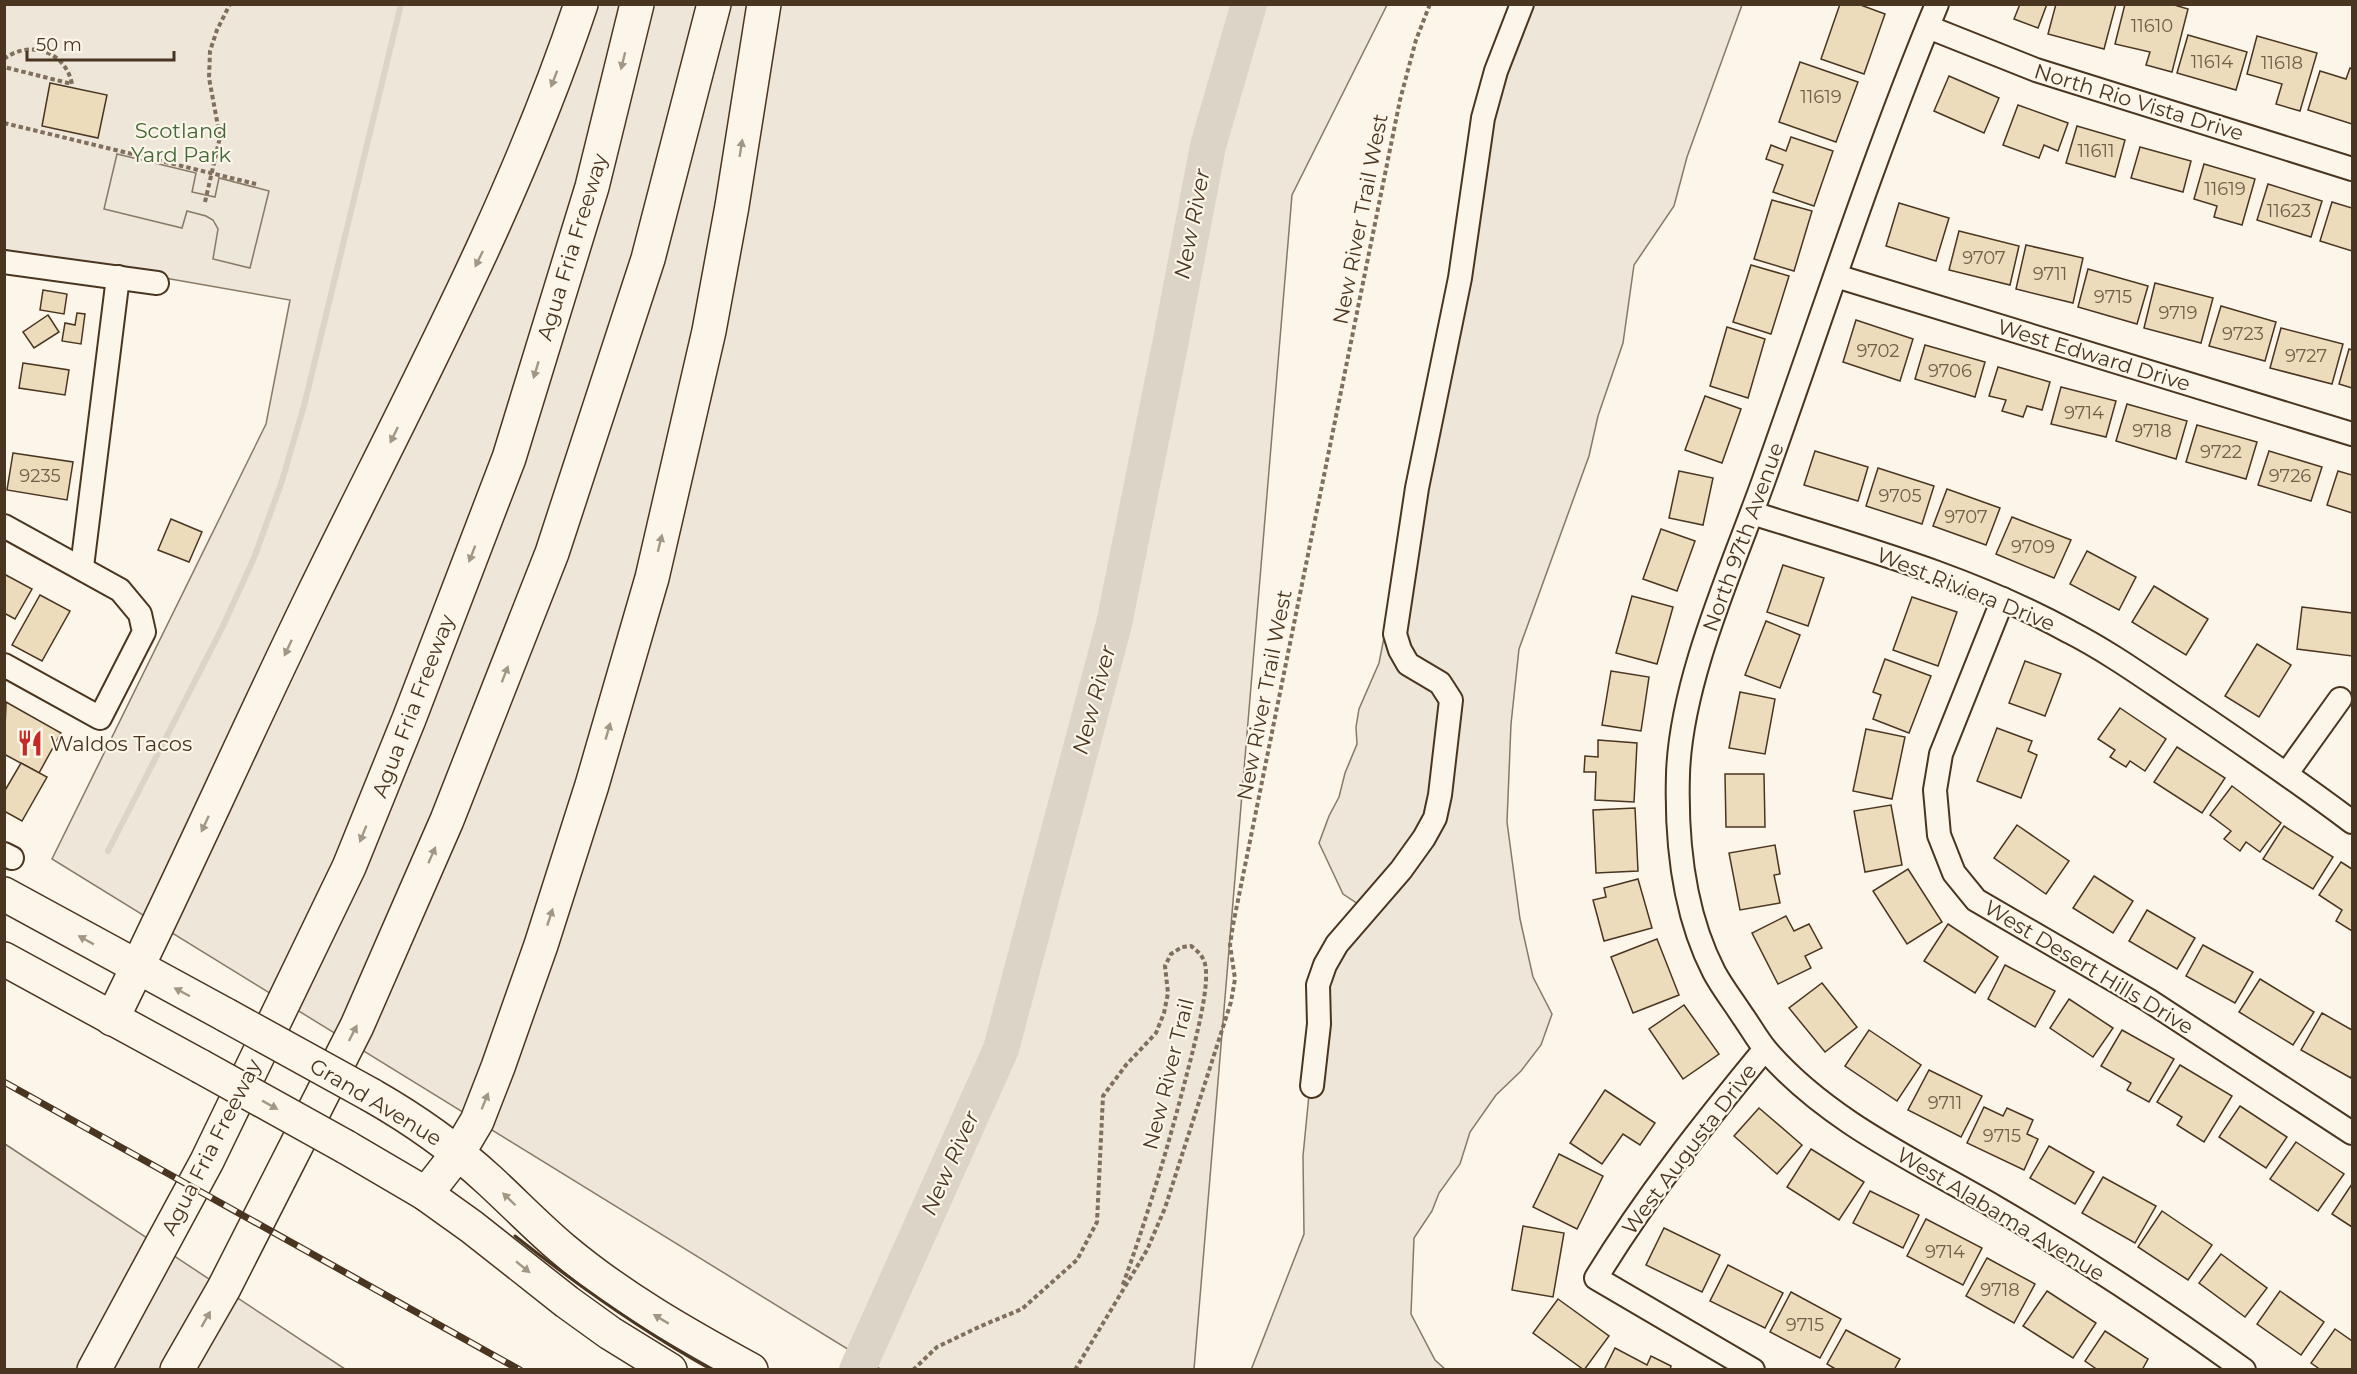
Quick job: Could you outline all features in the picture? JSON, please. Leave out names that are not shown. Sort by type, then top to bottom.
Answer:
[{"type":"highway","points":[[112,1019],[308,605],[397,429],[496,223],[532,140],[581,4]]},
{"type":"highway","name":"Agua Fria Freeway","points":[[94,1370],[207,1161],[349,867],[409,719],[508,458],[592,187],[638,4]]},
{"type":"highway","points":[[177,1370],[224,1288],[357,1026],[447,820],[552,553],[648,259],[714,4]]},
{"type":"highway","points":[[426,1194],[458,1153],[477,1121],[541,945],[592,785],[652,578],[709,331],[732,206],[764,4]]},
{"type":"highway","name":"Grand Avenue","points":[[4,894],[418,1122],[458,1153],[581,1264],[640,1306],[751,1370]]},
{"type":"highway","points":[[4,959],[112,1019],[148,1036],[426,1194],[567,1302],[610,1333],[670,1370]]},
{"type":"street","points":[[1312,1086],[1319,1024],[1318,985],[1325,965],[1337,944],[1401,870],[1424,837],[1435,818],[1440,795],[1452,700],[1440,683],[1408,664],[1395,634],[1418,488],[1460,278],[1484,118],[1496,71],[1522,4]]},
{"type":"street","name":"North 97th Avenue","points":[[1765,1049],[1715,973],[1697,931],[1686,892],[1679,815],[1678,772],[1683,728],[1692,685],[1705,644],[1881,146],[1937,4]]},
{"type":"street","name":"North Rio Vista Drive","points":[[1928,27],[2036,70],[2352,169]]},
{"type":"street","points":[[4,262],[157,282]]},
{"type":"street","name":"West Edward Drive","points":[[1836,276],[2352,435]]},
{"type":"street","points":[[81,567],[118,277]]},
{"type":"street","name":"West Riviera Drive","points":[[1752,513],[1913,563],[2003,599],[2071,632],[2142,676],[2287,773],[2352,822]]},
{"type":"street","points":[[4,526],[120,590],[140,614],[144,632],[100,718],[4,665]]},
{"type":"street","name":"West Desert Hills Drive","points":[[2003,599],[1941,754],[1935,790],[1938,835],[1954,873],[1976,900],[2148,1000],[2352,1133]]},
{"type":"street","points":[[2287,773],[2340,699]]},
{"type":"street","name":"West Augusta Drive","points":[[1753,1370],[1596,1278],[1626,1228],[1663,1176],[1765,1049]]},
{"type":"street","name":"West Alabama Avenue","points":[[1765,1049],[1807,1089],[1857,1129],[1999,1209],[2171,1317],[2244,1370]]},
{"type":"path","points":[[205,202],[220,137],[209,78],[210,51],[230,4]]},
{"type":"path","name":"New River Trail West","points":[[1075,1370],[1148,1250],[1165,1208],[1231,1002],[1235,979],[1230,945],[1233,925],[1400,100],[1416,40],[1430,4]]},
{"type":"path","points":[[4,58],[25,49],[48,52],[62,61],[72,84],[4,67]]},
{"type":"path","points":[[4,123],[256,184]]},
{"type":"path","name":"New River Trail","points":[[913,1370],[936,1347],[1022,1309],[1077,1260],[1097,1222],[1103,1096],[1126,1065],[1156,1033],[1164,1013],[1168,993],[1165,966],[1171,954],[1182,947],[1191,946],[1200,953],[1206,966],[1202,1014],[1178,1112],[1119,1296]]},
{"type":"green space","name":"Scotland Yard Park","points":[[4,5],[1387,5],[1292,195],[1194,1369],[880,1369],[52,859],[266,424],[290,300],[5,250]]},
{"type":"green space","points":[[1525,5],[1742,5],[1687,157],[1674,206],[1634,265],[1623,343],[1598,416],[1589,456],[1519,649],[1511,724],[1507,822],[1520,919],[1533,977],[1552,1014],[1541,1045],[1521,1071],[1496,1095],[1470,1132],[1460,1164],[1439,1193],[1432,1211],[1414,1238],[1411,1314],[1435,1360],[1445,1369],[1251,1370],[1304,1234],[1303,1156],[1319,992],[1358,904],[1343,894],[1319,843],[1339,797],[1345,773],[1357,744],[1356,727],[1359,709],[1379,663],[1483,134]]},
{"type":"green space","points":[[5,1144],[345,1369],[5,1369]]},
{"type":"shaded area","points":[[117,154],[196,173],[192,192],[215,197],[219,178],[269,191],[250,268],[213,259],[218,229],[213,220],[206,216],[187,211],[182,228],[104,209]]},
{"type":"building","points":[[1840,4],[1858,4],[1885,14],[1864,74],[1821,59]]},
{"type":"building","points":[[2020,4],[2047,4],[2038,28],[2014,19]]},
{"type":"building","points":[[2056,4],[2116,4],[2104,49],[2048,34]]},
{"type":"building","points":[[2125,4],[2171,4],[2188,9],[2172,72],[2146,65],[2150,52],[2115,44]]},
{"type":"building","points":[[2188,35],[2247,52],[2236,90],[2177,73]]},
{"type":"building","points":[[2257,36],[2317,53],[2300,111],[2276,104],[2282,84],[2247,74]]},
{"type":"building","points":[[1800,62],[1858,82],[1836,142],[1779,122]]},
{"type":"building","points":[[2350,68],[2352,69],[2352,124],[2308,110],[2320,71],[2346,79]]},
{"type":"building","points":[[1949,76],[1999,98],[1984,133],[1934,111]]},
{"type":"building","points":[[50,83],[107,95],[98,138],[42,126]]},
{"type":"building","points":[[2018,105],[2068,123],[2058,151],[2044,145],[2039,158],[2003,145]]},
{"type":"building","points":[[2077,126],[2125,140],[2115,177],[2066,163]]},
{"type":"building","points":[[1791,137],[1833,151],[1814,206],[1773,192],[1783,165],[1766,159],[1771,145],[1786,151]]},
{"type":"building","points":[[2140,147],[2191,161],[2183,192],[2131,178]]},
{"type":"building","points":[[2204,164],[2255,179],[2242,225],[2214,217],[2217,206],[2194,199]]},
{"type":"building","points":[[2268,184],[2322,201],[2311,237],[2257,220]]},
{"type":"building","points":[[1772,200],[1812,211],[1794,271],[1754,259]]},
{"type":"building","points":[[2332,202],[2352,208],[2352,251],[2320,241]]},
{"type":"building","points":[[1899,203],[1949,218],[1936,261],[1886,246]]},
{"type":"building","points":[[1959,231],[2019,246],[2010,285],[1949,270]]},
{"type":"building","points":[[2026,245],[2083,258],[2073,303],[2016,289]]},
{"type":"building","points":[[1751,265],[1789,276],[1771,334],[1733,322]]},
{"type":"building","points":[[2088,269],[2148,286],[2137,324],[2078,307]]},
{"type":"building","points":[[2155,283],[2213,298],[2201,343],[2144,328]]},
{"type":"building","points":[[43,290],[67,294],[64,314],[40,310]]},
{"type":"building","points":[[2221,306],[2276,322],[2265,361],[2209,346]]},
{"type":"building","points":[[77,313],[85,314],[81,344],[62,341],[65,323],[75,325]]},
{"type":"building","points":[[48,315],[59,332],[34,348],[23,332]]},
{"type":"building","points":[[1856,320],[1913,339],[1900,381],[1843,362]]},
{"type":"building","points":[[1727,327],[1765,339],[1748,398],[1710,386]]},
{"type":"building","points":[[2281,328],[2343,344],[2332,384],[2270,368]]},
{"type":"building","points":[[1925,345],[1985,362],[1975,397],[1915,379]]},
{"type":"building","points":[[2349,349],[2352,350],[2352,388],[2339,384]]},
{"type":"building","points":[[23,363],[69,370],[65,395],[19,388]]},
{"type":"building","points":[[1998,367],[2050,382],[2042,410],[2027,406],[2023,417],[2002,411],[2006,400],[1989,396]]},
{"type":"building","points":[[2061,387],[2116,401],[2106,437],[2051,424]]},
{"type":"building","points":[[1705,396],[1741,409],[1722,463],[1685,450]]},
{"type":"building","points":[[2127,404],[2187,421],[2176,459],[2116,441]]},
{"type":"building","points":[[2197,425],[2257,442],[2246,479],[2186,462]]},
{"type":"building","points":[[1815,451],[1868,467],[1858,501],[1804,485]]},
{"type":"building","points":[[2269,451],[2322,467],[2311,501],[2258,485]]},
{"type":"building","points":[[13,453],[73,462],[67,500],[7,490]]},
{"type":"building","points":[[1878,468],[1934,486],[1922,524],[1866,506]]},
{"type":"building","points":[[1679,471],[1713,478],[1703,525],[1669,518]]},
{"type":"building","points":[[2338,471],[2352,475],[2352,513],[2327,505]]},
{"type":"building","points":[[1947,489],[2000,508],[1986,545],[1933,526]]},
{"type":"building","points":[[2012,517],[2071,540],[2054,578],[1996,554]]},
{"type":"building","points":[[171,519],[202,532],[189,562],[158,550]]},
{"type":"building","points":[[1661,529],[1695,541],[1677,591],[1643,579]]},
{"type":"building","points":[[2087,551],[2136,577],[2119,610],[2070,584]]},
{"type":"building","points":[[1783,565],[1824,578],[1808,626],[1767,612]]},
{"type":"building","points":[[4,574],[32,589],[15,619],[4,613]]},
{"type":"building","points":[[2154,586],[2208,619],[2186,655],[2132,622]]},
{"type":"building","points":[[40,595],[70,611],[42,661],[12,645]]},
{"type":"building","points":[[1632,596],[1673,607],[1657,664],[1616,653]]},
{"type":"building","points":[[1912,597],[1957,612],[1938,666],[1893,650]]},
{"type":"building","points":[[2302,607],[2352,613],[2352,656],[2297,649]]},
{"type":"building","points":[[1766,621],[1800,635],[1780,688],[1745,675]]},
{"type":"building","points":[[2257,644],[2291,665],[2259,717],[2225,696]]},
{"type":"building","points":[[1885,659],[1931,676],[1909,733],[1873,719],[1881,695],[1873,692]]},
{"type":"building","points":[[2025,661],[2061,674],[2045,716],[2009,703]]},
{"type":"building","points":[[1611,671],[1649,677],[1641,731],[1602,725]]},
{"type":"building","points":[[1740,692],[1775,699],[1765,754],[1729,748]]},
{"type":"building","name":"Waldos Tacos","points":[[6,702],[61,733],[39,773],[4,754]]},
{"type":"building","points":[[2120,708],[2166,739],[2145,771],[2130,761],[2126,767],[2110,757],[2115,750],[2098,739]]},
{"type":"building","points":[[1997,728],[2032,741],[2028,751],[2037,755],[2021,798],[1977,781]]},
{"type":"building","points":[[1866,729],[1905,737],[1892,799],[1853,791]]},
{"type":"building","points":[[1598,740],[1637,743],[1634,802],[1595,800],[1596,772],[1584,772],[1585,756],[1598,757]]},
{"type":"building","points":[[2177,747],[2225,778],[2202,813],[2154,782]]},
{"type":"building","points":[[21,763],[47,777],[22,821],[4,811],[4,792]]},
{"type":"building","points":[[1725,774],[1764,774],[1765,827],[1726,827]]},
{"type":"building","points":[[2232,786],[2281,823],[2260,852],[2246,842],[2240,851],[2224,839],[2231,831],[2210,815]]},
{"type":"building","points":[[1891,805],[1902,865],[1865,872],[1854,811]]},
{"type":"building","points":[[1635,808],[1638,871],[1596,873],[1593,810]]},
{"type":"building","points":[[2017,825],[2069,861],[2046,894],[1994,858]]},
{"type":"building","points":[[2284,826],[2333,857],[2313,889],[2263,859]]},
{"type":"building","points":[[1775,845],[1780,874],[1774,875],[1780,903],[1740,910],[1729,853]]},
{"type":"building","points":[[2341,862],[2352,869],[2352,931],[2336,921],[2342,910],[2319,895]]},
{"type":"building","points":[[1908,869],[1942,922],[1907,944],[1873,891]]},
{"type":"building","points":[[2094,876],[2133,901],[2113,933],[2073,908]]},
{"type":"building","points":[[1638,879],[1652,928],[1604,941],[1593,900],[1606,897],[1604,888]]},
{"type":"building","points":[[2147,910],[2195,938],[2177,969],[2129,941]]},
{"type":"building","points":[[1786,916],[1794,931],[1809,924],[1822,948],[1805,956],[1811,968],[1778,984],[1752,933]]},
{"type":"building","points":[[1948,924],[1998,957],[1975,993],[1924,961]]},
{"type":"building","points":[[1657,939],[1679,995],[1633,1013],[1611,957]]},
{"type":"building","points":[[2203,945],[2253,972],[2235,1003],[2186,976]]},
{"type":"building","points":[[2005,965],[2055,991],[2035,1027],[1988,999]]},
{"type":"building","points":[[2260,979],[2314,1012],[2293,1045],[2239,1012]]},
{"type":"building","points":[[1822,983],[1857,1027],[1825,1052],[1789,1008]]},
{"type":"building","points":[[2069,999],[2113,1028],[2093,1057],[2050,1028]]},
{"type":"building","points":[[1684,1005],[1719,1054],[1683,1079],[1649,1029]]},
{"type":"building","points":[[2322,1013],[2352,1030],[2351,1078],[2301,1050]]},
{"type":"building","points":[[1869,1030],[1921,1065],[1897,1101],[1845,1066]]},
{"type":"building","points":[[2122,1030],[2174,1059],[2149,1102],[2127,1090],[2131,1083],[2101,1066]]},
{"type":"building","points":[[2180,1065],[2232,1096],[2204,1142],[2177,1125],[2182,1117],[2157,1102]]},
{"type":"building","points":[[1929,1070],[1982,1096],[1961,1137],[1908,1110]]},
{"type":"building","points":[[1605,1090],[1655,1123],[1640,1145],[1623,1134],[1602,1164],[1570,1143]]},
{"type":"building","points":[[2240,1106],[2287,1137],[2266,1168],[2219,1137]]},
{"type":"building","points":[[1984,1107],[2003,1116],[2007,1108],[2033,1120],[2027,1134],[2038,1139],[2024,1170],[1967,1143]]},
{"type":"building","points":[[1759,1108],[1802,1145],[1777,1174],[1734,1136]]},
{"type":"building","points":[[2296,1142],[2344,1174],[2318,1211],[2270,1179]]},
{"type":"building","points":[[2049,1146],[2094,1172],[2075,1204],[2030,1178]]},
{"type":"building","points":[[1811,1149],[1864,1182],[1839,1220],[1787,1187]]},
{"type":"building","points":[[1559,1154],[1603,1176],[1577,1229],[1533,1207]]},
{"type":"building","points":[[2103,1177],[2156,1206],[2135,1243],[2082,1213]]},
{"type":"building","points":[[2352,1184],[2352,1227],[2332,1214]]},
{"type":"building","points":[[1870,1191],[1919,1215],[1903,1248],[1853,1223]]},
{"type":"building","points":[[2162,1211],[2212,1245],[2188,1280],[2138,1247]]},
{"type":"building","points":[[1926,1219],[1982,1248],[1963,1285],[1907,1256]]},
{"type":"building","points":[[1523,1226],[1564,1233],[1553,1297],[1512,1290]]},
{"type":"building","points":[[1664,1228],[1720,1255],[1702,1292],[1646,1265]]},
{"type":"building","points":[[2221,1254],[2267,1288],[2245,1317],[2199,1283]]},
{"type":"building","points":[[1987,1258],[2035,1284],[2014,1323],[1966,1296]]},
{"type":"building","points":[[1728,1265],[1783,1293],[1765,1328],[1710,1301]]},
{"type":"building","points":[[2047,1291],[2096,1323],[2073,1358],[2023,1326]]},
{"type":"building","points":[[2280,1291],[2324,1322],[2301,1355],[2257,1324]]},
{"type":"building","points":[[1791,1292],[1841,1319],[1820,1358],[1770,1332]]},
{"type":"building","points":[[1558,1299],[1609,1336],[1584,1370],[1533,1333]]},
{"type":"building","points":[[2335,1329],[2352,1341],[2352,1370],[2321,1370],[2311,1363]]},
{"type":"building","points":[[1846,1330],[1900,1359],[1894,1370],[1837,1370],[1827,1364]]},
{"type":"building","points":[[2105,1331],[2148,1359],[2142,1370],[2098,1370],[2085,1361]]},
{"type":"building","points":[[1615,1348],[1647,1365],[1651,1356],[1671,1366],[1670,1370],[1604,1370]]},
{"type":"waterway","points":[[108,851],[222,628],[254,558],[282,481],[305,402],[401,4]]},
{"type":"waterway","name":"New River","points":[[857,1370],[1001,1049],[1114,624],[1208,146],[1249,4]]},
{"type":"railway","points":[[4,1082],[520,1370]]},
{"type":"wall","points":[[515,1236],[610,1307],[660,1340],[712,1370]]},
{"type":"place","name":"Waldos Tacos","points":[[30,743]]}]
